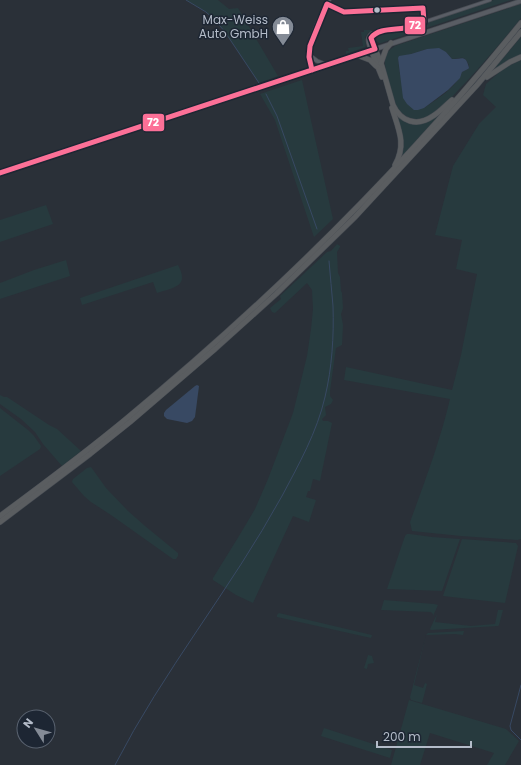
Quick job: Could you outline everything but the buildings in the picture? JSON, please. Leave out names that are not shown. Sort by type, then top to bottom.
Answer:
[{"type":"highway","points":[[0,516],[99,441],[212,346],[283,280],[416,145],[473,81],[521,23]]},
{"type":"highway","points":[[0,522],[119,431],[181,379],[276,294],[355,217],[477,85],[521,32]]},
{"type":"highway","points":[[386,177],[400,156],[402,142],[379,66],[386,49],[391,44]]},
{"type":"highway","points":[[373,50],[393,105],[398,114],[407,120],[419,122],[432,117],[454,98],[461,94]]},
{"type":"highway","points":[[357,55],[370,60],[379,66]]},
{"type":"highway","points":[[477,85],[494,72],[521,57]]},
{"type":"main road","points":[[0,173],[521,1]]},
{"type":"street","points":[[312,70],[309,55],[311,42],[329,0]]},
{"type":"street","points":[[373,50],[368,43],[368,38],[372,33],[406,28],[490,0]]},
{"type":"street","points":[[309,55],[317,61],[327,65]]},
{"type":"green space","points":[[186,0],[218,0],[229,9],[238,8],[278,76],[259,83],[225,32],[215,20],[206,12]]},
{"type":"green space","points":[[494,0],[511,0],[381,43],[376,41],[377,37],[383,33],[406,30]]},
{"type":"green space","points":[[521,4],[521,18],[501,42],[450,99],[435,113],[425,118],[412,119],[407,117],[401,112],[395,102],[389,86],[385,57],[386,54],[395,46]],"holes":[[[427,49],[446,52],[452,59],[464,58],[469,65],[468,69],[462,72],[456,83],[446,93],[424,108],[402,84],[398,58]]]},
{"type":"green space","points":[[364,30],[372,31],[365,37],[365,47],[346,54],[346,51],[349,51],[348,48],[363,46],[361,32],[364,32]]},
{"type":"green space","points":[[521,37],[521,56],[493,70]]},
{"type":"green space","points":[[521,60],[521,539],[461,536],[412,531],[410,522],[437,446],[450,399],[344,380],[346,367],[452,390],[461,355],[477,274],[456,269],[462,240],[435,235],[453,166],[479,124],[496,107],[483,95],[486,84],[503,69]]},
{"type":"green space","points":[[302,80],[333,219],[314,237],[275,120],[260,94]]},
{"type":"green space","points":[[395,113],[409,123],[435,117],[440,114],[398,161],[401,154]]},
{"type":"green space","points":[[46,205],[53,224],[0,242],[0,220]]},
{"type":"green space","points":[[337,244],[340,246],[337,252],[338,273],[340,277],[343,308],[341,314],[343,325],[342,345],[336,348],[330,391],[330,396],[333,400],[331,404],[325,407],[326,415],[322,419],[323,421],[332,423],[320,481],[313,479],[310,491],[308,491],[306,497],[316,500],[309,522],[293,516],[253,603],[236,595],[213,580],[213,578],[255,509],[293,413],[307,356],[313,309],[312,290],[307,283],[275,313],[272,312],[270,308],[281,299],[280,296]]},
{"type":"green space","points":[[66,260],[70,276],[0,299],[0,283]]},
{"type":"green space","points":[[178,265],[182,274],[182,281],[173,288],[157,293],[153,282],[82,305],[80,298]]},
{"type":"green space","points":[[0,395],[7,397],[57,429],[81,451],[62,466],[35,432],[21,419],[0,404]]},
{"type":"green space","points":[[0,408],[28,430],[41,446],[40,449],[0,476]]},
{"type":"green space","points":[[91,467],[106,488],[128,511],[178,553],[176,559],[173,559],[84,496],[72,482],[73,479],[87,468]]},
{"type":"green space","points":[[407,534],[460,539],[442,591],[387,589]]},
{"type":"green space","points":[[462,539],[516,543],[518,546],[505,603],[443,596]]},
{"type":"green space","points":[[384,600],[438,605],[433,616],[431,612],[381,610]]},
{"type":"green space","points":[[498,610],[503,610],[498,626],[430,629],[437,614],[435,622],[471,626],[495,624]]},
{"type":"green space","points":[[279,613],[372,635],[371,638],[277,617]]},
{"type":"green space","points":[[464,631],[463,635],[426,635],[428,633]]},
{"type":"green space","points":[[426,635],[414,685],[423,688],[425,683],[427,684],[422,703],[411,700],[410,697]]},
{"type":"green space","points":[[368,655],[372,656],[374,663],[368,664],[367,669],[364,668]]},
{"type":"green space","points":[[409,700],[506,729],[519,741],[505,765],[487,765],[494,753],[430,733],[420,765],[391,765]]},
{"type":"green space","points":[[324,728],[392,750],[390,758],[321,736]]},
{"type":"water","points":[[439,48],[446,52],[452,59],[465,59],[469,68],[462,72],[460,78],[448,90],[424,108],[414,110],[403,98],[398,58],[399,56],[427,49]]},
{"type":"water","points":[[197,385],[199,386],[195,417],[192,421],[187,423],[167,419],[164,416],[166,410]]},
{"type":"waterway","points":[[186,0],[206,12],[215,20],[225,32],[259,83]]},
{"type":"waterway","points":[[266,94],[277,116],[317,229]]},
{"type":"waterway","points":[[115,765],[154,696],[262,530],[307,448],[322,410],[332,352],[333,306],[329,261]]},
{"type":"waterway","points":[[521,685],[510,726],[511,730],[521,740]]},
{"type":"transit line","name":"72","points":[[0,173],[375,49],[371,38],[374,35],[378,32],[407,28],[424,22],[423,8],[344,12],[327,4],[310,46],[309,57],[312,70]]},
{"type":"place","name":"Max-Weiss Auto GmbH","points":[[283,46]]}]
